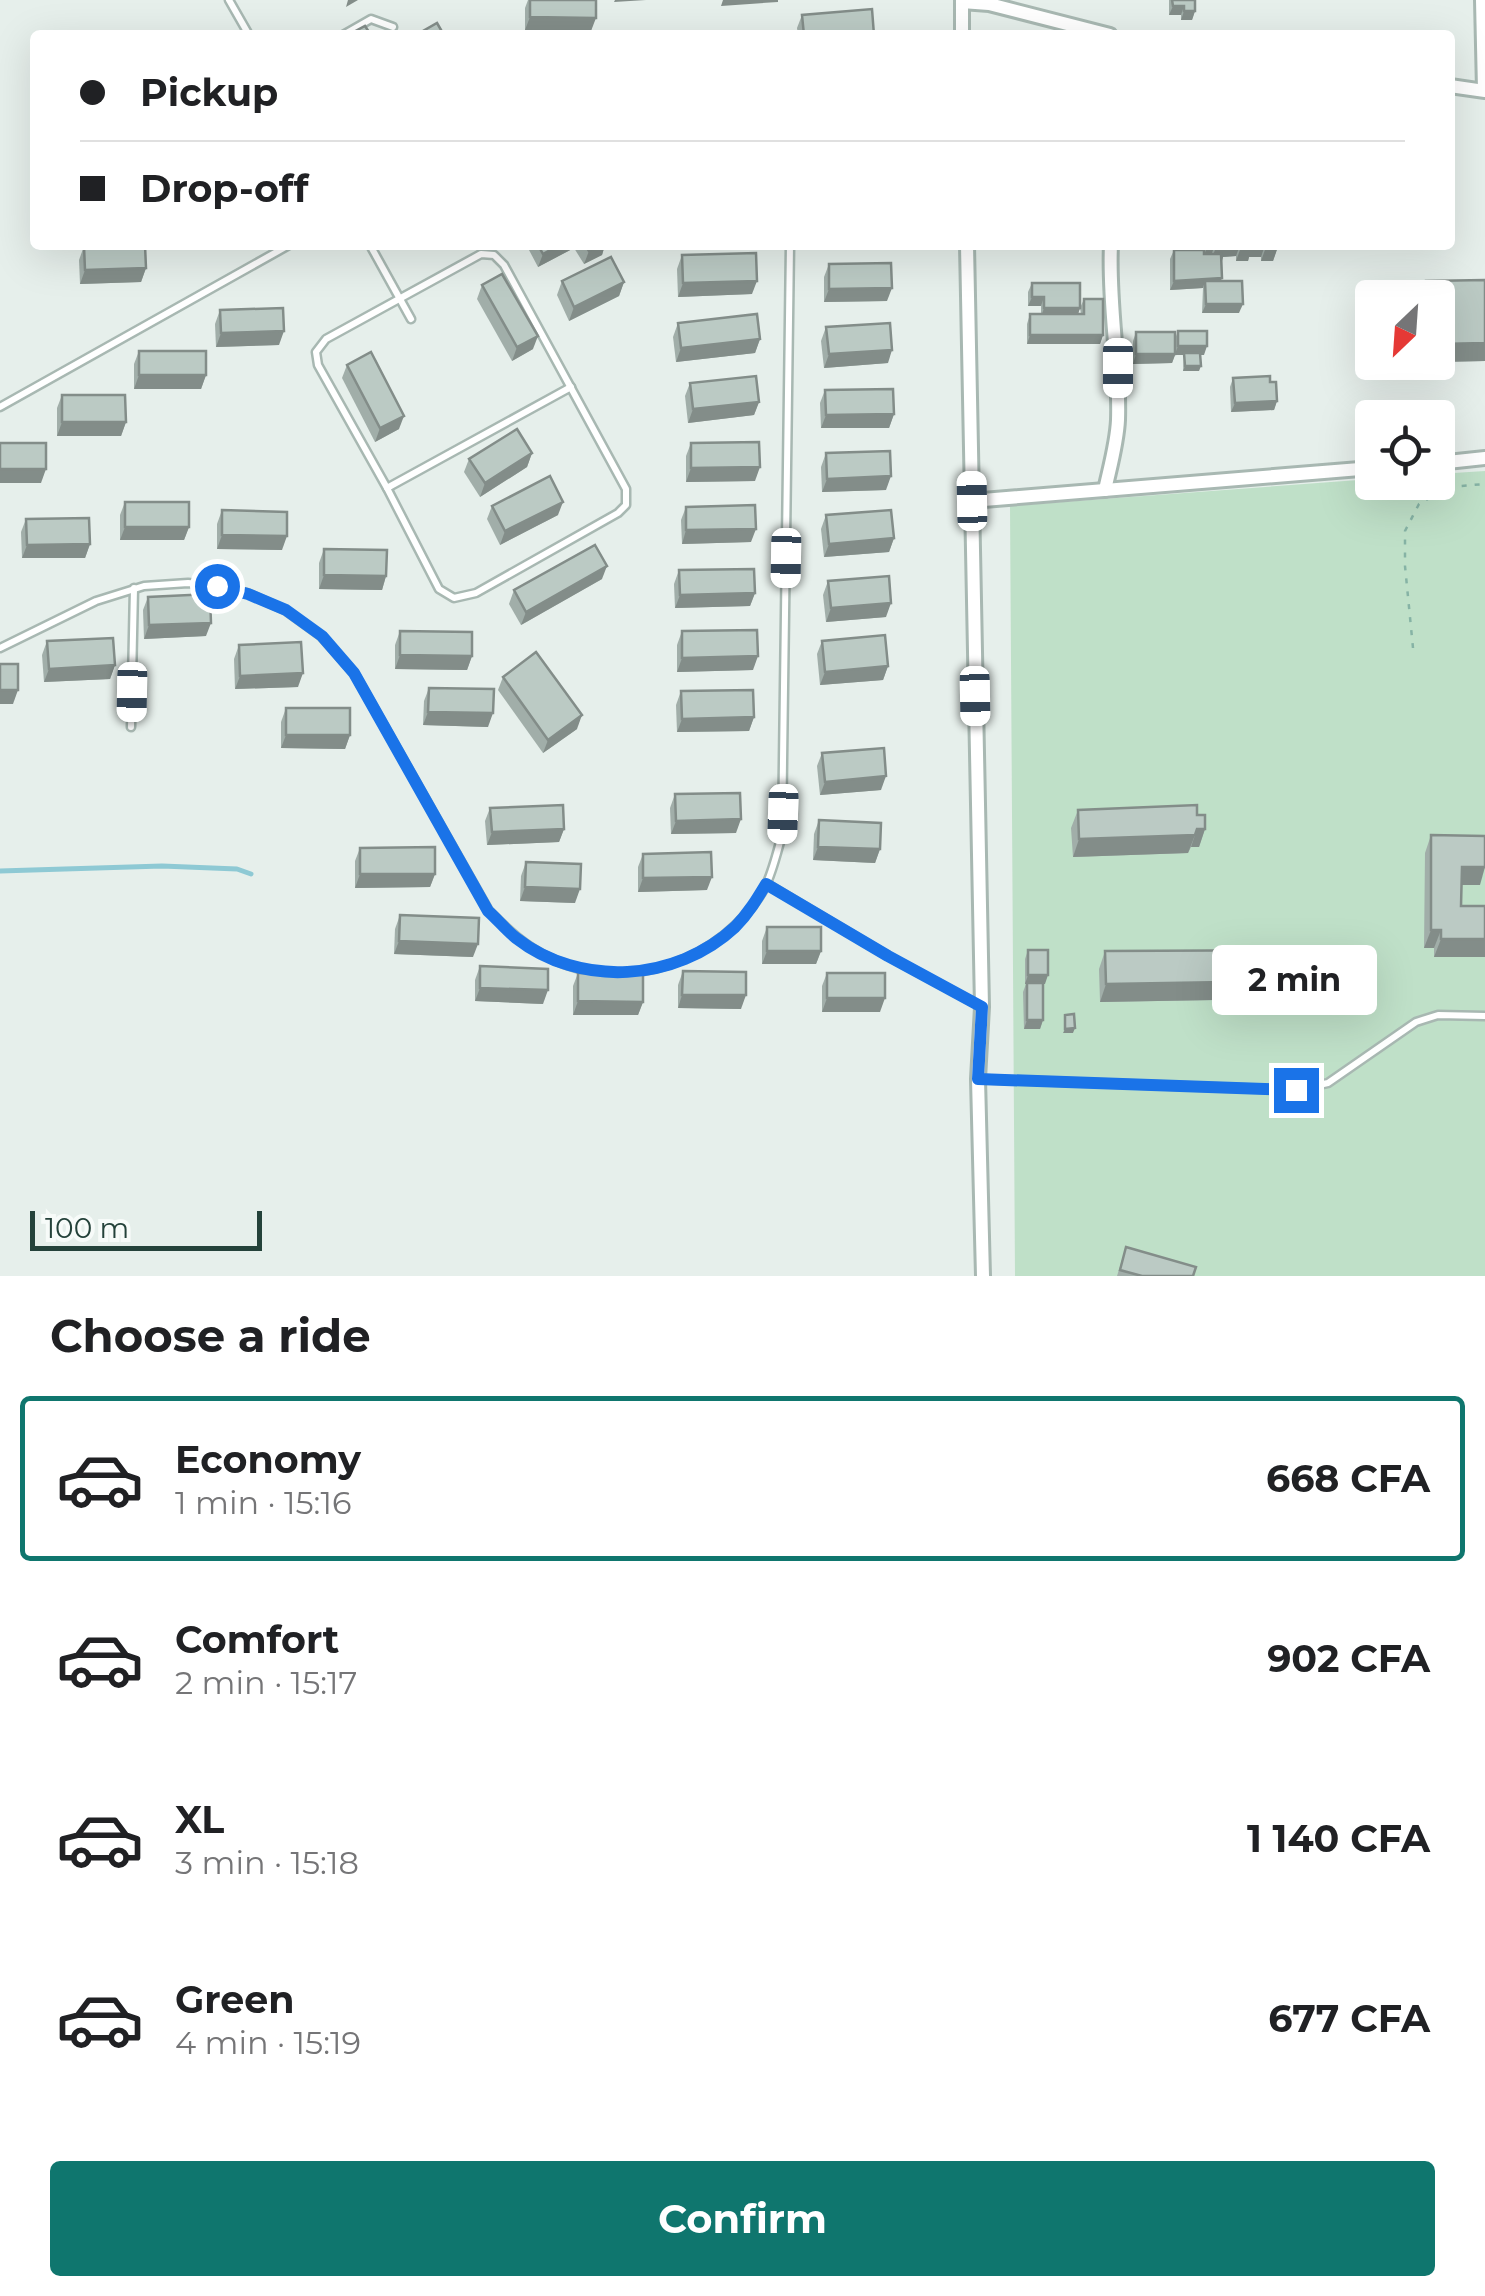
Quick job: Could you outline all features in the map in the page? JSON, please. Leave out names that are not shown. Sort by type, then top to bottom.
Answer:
[{"type":"street","points":[[1455,87],[1484,90],[1482,0]]},
{"type":"street","points":[[962,30],[962,1],[989,4],[1090,30]]},
{"type":"street","points":[[966,250],[982,1007],[978,1079],[983,1276]]},
{"type":"street","points":[[1106,490],[1118,425],[1112,250]]},
{"type":"street","points":[[1455,461],[1485,458]]},
{"type":"street","points":[[972,501],[1355,469]]},
{"type":"lane","points":[[229,0],[246,30]]},
{"type":"lane","points":[[351,30],[371,19],[393,27]]},
{"type":"lane","points":[[0,407],[280,250]]},
{"type":"lane","points":[[373,250],[411,319]]},
{"type":"lane","points":[[0,648],[96,601],[134,588],[188,583],[248,594],[286,610],[322,636],[354,673],[488,911],[516,938],[552,960],[585,970],[625,974],[670,966],[701,952],[752,908],[766,884],[782,835],[790,250]]},
{"type":"lane","points":[[481,254],[494,255],[504,265],[571,387],[626,489],[626,505],[618,514],[476,594],[454,598],[440,589],[318,365],[316,352],[326,339],[399,298],[481,254]]},
{"type":"lane","points":[[387,488],[571,387]]},
{"type":"lane","points":[[131,727],[134,588]]},
{"type":"lane","points":[[766,884],[982,1007]]},
{"type":"lane","points":[[978,1079],[1296,1090],[1328,1083],[1416,1022],[1438,1015],[1485,1016]]},
{"type":"path","points":[[1413,648],[1405,532],[1420,504],[1448,487],[1485,484]]},
{"type":"green space","points":[[1485,471],[1485,1276],[1015,1276],[1010,506],[1355,480],[1355,500],[1455,500],[1455,473]]},
{"type":"building","points":[[530,0],[596,0],[596,18],[530,17]]},
{"type":"building","points":[[1172,0],[1195,0],[1195,11],[1173,6]]},
{"type":"building","points":[[872,9],[874,30],[804,30],[802,15]]},
{"type":"building","points":[[84,250],[145,250],[146,268],[85,270]]},
{"type":"building","points":[[1174,250],[1221,254],[1222,278],[1174,281]]},
{"type":"building","points":[[756,253],[757,281],[683,283],[682,255]]},
{"type":"building","points":[[611,257],[624,282],[574,307],[562,281]]},
{"type":"building","points":[[891,263],[892,288],[829,289],[829,264]]},
{"type":"building","points":[[502,274],[538,336],[517,347],[482,285]]},
{"type":"building","points":[[1485,280],[1485,343],[1455,344],[1455,281]]},
{"type":"building","points":[[1205,281],[1242,281],[1243,304],[1206,304]]},
{"type":"building","points":[[1032,283],[1080,283],[1080,308],[1044,308],[1044,297],[1032,297]]},
{"type":"building","points":[[1084,299],[1103,299],[1103,335],[1030,335],[1030,314],[1084,314]]},
{"type":"building","points":[[283,308],[284,331],[221,333],[220,310]]},
{"type":"building","points":[[757,314],[760,339],[681,348],[678,323]]},
{"type":"building","points":[[890,323],[892,350],[829,354],[826,327]]},
{"type":"building","points":[[1178,331],[1207,331],[1207,346],[1178,346]]},
{"type":"building","points":[[1136,332],[1175,332],[1175,354],[1136,354]]},
{"type":"building","points":[[139,351],[206,351],[206,375],[139,375]]},
{"type":"building","points":[[371,352],[404,416],[380,428],[347,365]]},
{"type":"building","points":[[1184,353],[1200,353],[1201,366],[1185,366]]},
{"type":"building","points":[[756,376],[759,402],[693,409],[690,383]]},
{"type":"building","points":[[1270,376],[1270,382],[1276,382],[1277,401],[1235,403],[1233,378]]},
{"type":"building","points":[[893,389],[894,414],[826,415],[825,390]]},
{"type":"building","points":[[62,395],[125,395],[126,422],[62,422]]},
{"type":"building","points":[[517,429],[532,453],[485,483],[469,459]]},
{"type":"building","points":[[759,442],[760,467],[691,468],[691,443]]},
{"type":"building","points":[[0,443],[46,443],[46,469],[0,469]]},
{"type":"building","points":[[890,451],[891,476],[827,479],[826,453]]},
{"type":"building","points":[[550,476],[563,502],[505,531],[492,506]]},
{"type":"building","points":[[125,502],[189,502],[189,527],[125,527]]},
{"type":"building","points":[[755,505],[756,529],[686,530],[686,507]]},
{"type":"building","points":[[222,510],[287,512],[287,536],[222,535]]},
{"type":"building","points":[[891,510],[894,538],[829,544],[826,515]]},
{"type":"building","points":[[89,518],[90,544],[27,545],[26,519]]},
{"type":"building","points":[[595,545],[607,566],[526,612],[514,590]]},
{"type":"building","points":[[324,549],[387,550],[386,576],[324,575]]},
{"type":"building","points":[[754,569],[755,593],[680,595],[679,570]]},
{"type":"building","points":[[889,576],[891,603],[831,608],[828,581]]},
{"type":"building","points":[[210,594],[211,623],[149,625],[148,597]]},
{"type":"building","points":[[757,630],[758,656],[682,658],[682,631]]},
{"type":"building","points":[[400,631],[472,632],[472,656],[400,655]]},
{"type":"building","points":[[885,635],[888,666],[825,672],[822,641]]},
{"type":"building","points":[[113,638],[115,665],[49,669],[47,641]]},
{"type":"building","points":[[301,642],[303,673],[240,676],[239,645]]},
{"type":"building","points":[[536,652],[582,715],[548,740],[503,677]]},
{"type":"building","points":[[0,664],[18,664],[18,690],[0,690]]},
{"type":"building","points":[[429,688],[494,689],[493,713],[428,712]]},
{"type":"building","points":[[753,690],[754,717],[682,719],[681,691]]},
{"type":"building","points":[[286,708],[350,708],[350,735],[286,735]]},
{"type":"building","points":[[884,748],[886,776],[825,782],[822,753]]},
{"type":"building","points":[[740,793],[741,819],[676,821],[675,794]]},
{"type":"building","points":[[563,805],[564,829],[492,832],[490,808]]},
{"type":"building","points":[[1197,805],[1197,815],[1205,815],[1205,829],[1197,829],[1195,835],[1079,839],[1078,810]]},
{"type":"building","points":[[819,820],[881,823],[880,849],[818,847]]},
{"type":"building","points":[[1431,835],[1485,836],[1485,867],[1462,867],[1461,906],[1485,906],[1485,939],[1441,939],[1441,930],[1431,930]]},
{"type":"building","points":[[435,847],[435,874],[360,874],[360,848]]},
{"type":"building","points":[[711,852],[712,877],[643,878],[643,854]]},
{"type":"building","points":[[526,862],[581,864],[580,889],[525,887]]},
{"type":"building","points":[[400,915],[479,918],[478,944],[399,941]]},
{"type":"building","points":[[767,927],[821,927],[821,951],[767,951]]},
{"type":"building","points":[[1028,950],[1048,950],[1048,975],[1028,975]]},
{"type":"building","points":[[1337,950],[1337,980],[1106,984],[1105,951]]},
{"type":"building","points":[[480,966],[548,969],[548,990],[480,988]]},
{"type":"building","points":[[683,971],[746,972],[746,995],[682,995]]},
{"type":"building","points":[[578,973],[643,973],[643,1002],[578,1001]]},
{"type":"building","points":[[827,973],[885,973],[885,998],[827,998]]},
{"type":"building","points":[[1027,983],[1043,983],[1043,1020],[1027,1020]]},
{"type":"building","points":[[1074,1014],[1075,1028],[1065,1029],[1065,1015]]},
{"type":"building","points":[[1126,1247],[1196,1267],[1193,1276],[1142,1276],[1120,1270]]},
{"type":"waterway","points":[[0,871],[162,866],[237,869],[251,874]]},
{"type":"route","points":[[217,586],[286,610],[322,636],[354,673],[488,911],[516,938],[552,960],[585,970],[625,974],[670,966],[701,952],[734,927],[752,908],[766,884],[982,1007],[978,1079],[1296,1090]]}]
